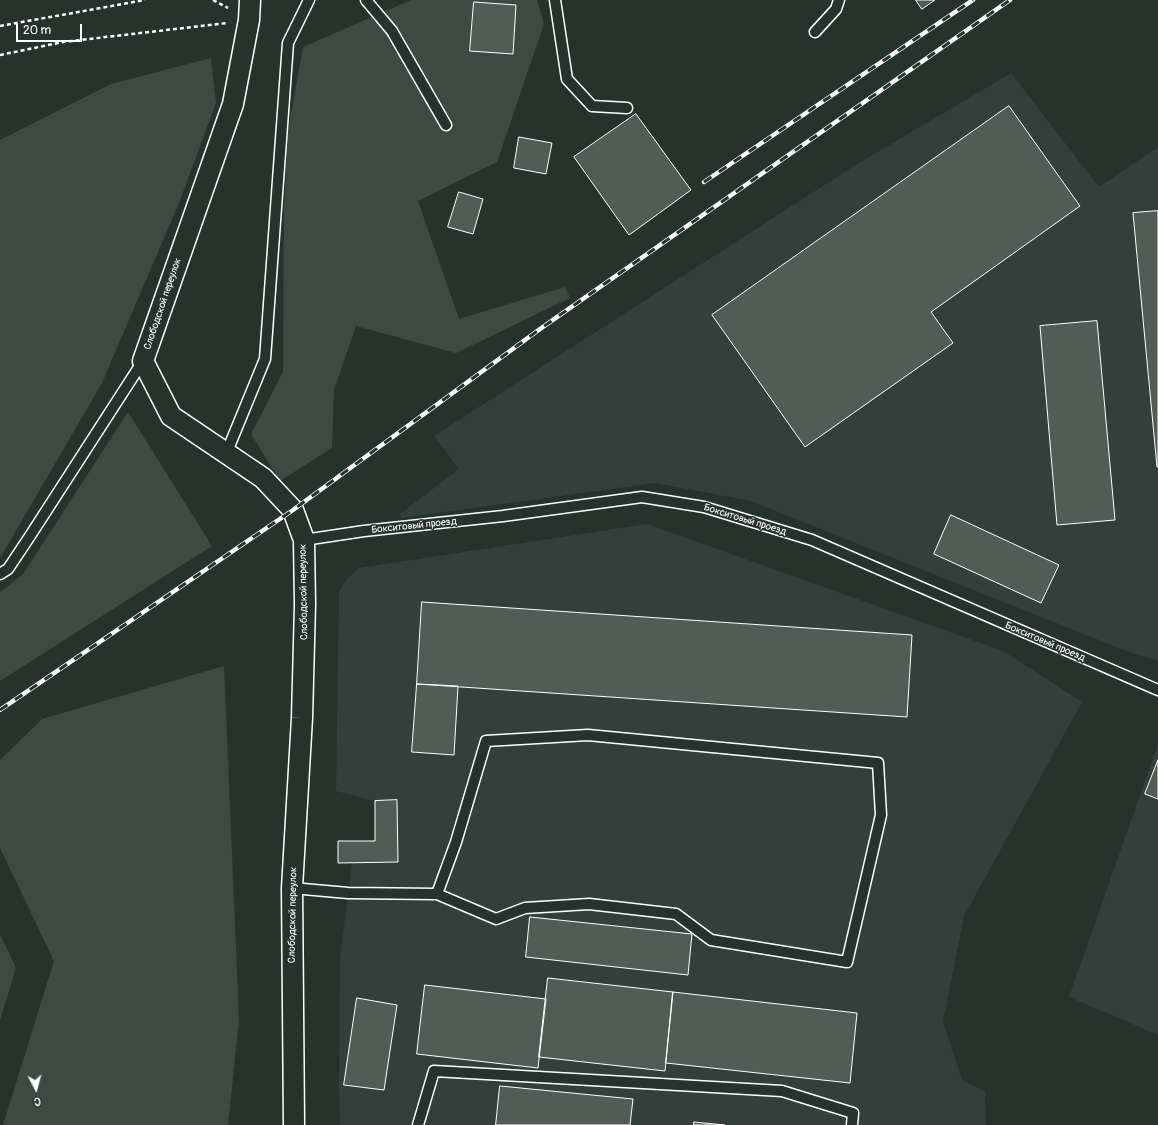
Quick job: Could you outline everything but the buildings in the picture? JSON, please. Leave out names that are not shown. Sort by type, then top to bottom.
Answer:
[{"type":"street","name":"Слободской переулок","points":[[250,0],[249,20],[233,104],[143,361],[171,416],[263,478],[293,510],[304,540],[305,605],[302,718],[292,888],[294,1125]]},
{"type":"lane","points":[[226,454],[265,360],[288,43],[310,0]]},
{"type":"lane","points":[[366,0],[392,31],[446,125]]},
{"type":"lane","points":[[555,0],[567,79],[592,106],[627,108]]},
{"type":"lane","points":[[815,32],[836,10],[839,0]]},
{"type":"lane","points":[[0,574],[8,569],[143,361]]},
{"type":"lane","name":"Бокситовый проезд","points":[[304,540],[364,531],[503,516],[642,497],[704,507],[812,540],[1158,690]]},
{"type":"lane","points":[[292,888],[348,893],[437,894],[496,919],[524,908],[589,904],[676,914],[711,940],[847,962],[881,815],[878,763],[588,735],[486,741],[456,842],[437,894]]},
{"type":"lane","points":[[418,1125],[434,1071],[782,1091],[853,1113],[852,1125]]},
{"type":"path","points":[[0,26],[145,0]]},
{"type":"path","points":[[0,55],[63,42],[249,20]]},
{"type":"shaded area","points":[[411,0],[537,0],[544,24],[497,162],[418,201],[459,319],[565,287],[570,298],[456,353],[356,326],[334,390],[332,448],[280,481],[251,434],[283,372],[284,206],[288,131],[303,47]]},
{"type":"shaded area","points":[[211,58],[216,103],[179,203],[102,383],[0,558],[0,140],[111,84]]},
{"type":"shaded area","points":[[1011,73],[1099,187],[1158,147],[1158,661],[1129,652],[751,501],[655,483],[401,518],[400,514],[459,469],[434,436],[854,166]]},
{"type":"shaded area","points":[[128,412],[212,546],[0,681],[0,592],[23,574]]},
{"type":"shaded area","points":[[647,524],[1003,651],[1082,702],[964,916],[943,1022],[962,1080],[985,1092],[986,1125],[340,1125],[340,957],[352,863],[338,863],[338,841],[375,841],[375,801],[336,791],[339,592],[347,579],[359,568]]},
{"type":"shaded area","points":[[224,666],[239,1019],[228,1125],[3,1125],[54,961],[0,848],[0,760],[42,719]]},
{"type":"shaded area","points":[[1158,744],[1158,1035],[1069,997]]},
{"type":"shaded area","points":[[0,934],[16,968],[0,1020]]},
{"type":"railway","points":[[704,182],[973,0]]},
{"type":"railway","points":[[0,710],[293,510],[540,329],[1010,0]]}]
